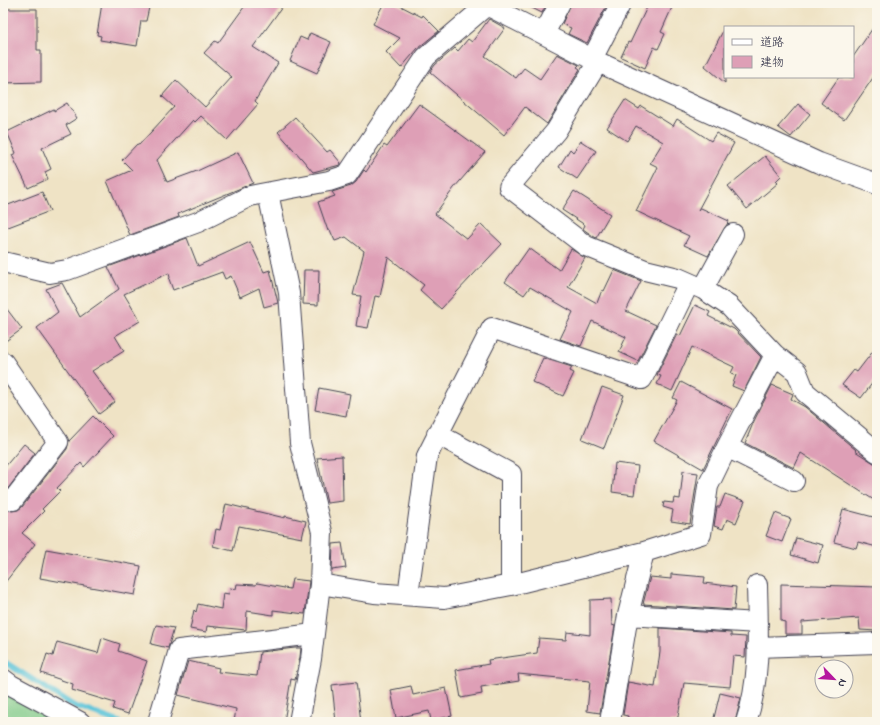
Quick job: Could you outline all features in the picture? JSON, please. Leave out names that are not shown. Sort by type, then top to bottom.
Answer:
[{"type":"street","points":[[544,34],[560,3]]},
{"type":"street","points":[[621,3],[595,61],[556,131],[509,187],[586,246],[645,270],[678,278],[696,286],[729,306],[775,355],[797,372],[805,392],[877,452]]},
{"type":"street","points":[[3,262],[50,273],[67,270],[198,222],[250,196],[329,182],[347,175],[426,57],[485,4],[595,61],[819,163],[877,184]]},
{"type":"street","points":[[268,193],[289,293],[300,443],[322,532],[320,584],[314,634],[299,722]]},
{"type":"street","points":[[408,595],[427,456],[492,328],[642,379],[696,286],[733,234]]},
{"type":"street","points":[[320,584],[374,594],[444,598],[511,585],[644,552],[701,534],[708,486],[726,446],[775,355]]},
{"type":"street","points":[[3,362],[58,442],[13,500]]},
{"type":"street","points":[[437,434],[511,474],[511,585]]},
{"type":"street","points":[[726,446],[794,480]]},
{"type":"street","points":[[610,722],[628,615],[644,552]]},
{"type":"street","points":[[746,722],[756,678],[758,623],[757,585]]},
{"type":"street","points":[[628,615],[758,623]]},
{"type":"street","points":[[158,722],[179,650],[314,634]]},
{"type":"street","points":[[757,648],[877,643]]},
{"type":"street","points":[[3,679],[10,685],[80,722]]},
{"type":"green space","points":[[3,679],[60,722],[3,722]]},
{"type":"building","points":[[102,3],[150,3],[146,21],[141,21],[137,46],[100,40],[101,36],[97,35]]},
{"type":"building","points":[[247,3],[285,3],[253,47],[278,63],[255,101],[258,104],[227,140],[201,116],[195,122],[193,120],[157,160],[167,182],[197,171],[238,152],[253,183],[178,214],[179,217],[130,235],[107,181],[132,170],[122,160],[137,144],[139,145],[174,107],[162,96],[176,80],[205,107],[232,77],[204,53],[215,41],[218,43]]},
{"type":"building","points":[[384,3],[395,3],[422,17],[423,15],[439,31],[418,48],[401,68],[386,52],[400,38],[373,24]]},
{"type":"building","points":[[522,3],[547,3],[542,13]]},
{"type":"building","points":[[571,3],[608,3],[587,43],[568,34],[571,28],[562,24]]},
{"type":"building","points":[[649,3],[674,3],[661,32],[665,34],[658,49],[654,47],[645,68],[621,57],[628,42],[630,43]]},
{"type":"building","points":[[3,9],[37,9],[37,50],[41,50],[41,82],[3,83]]},
{"type":"building","points":[[489,19],[505,28],[485,56],[516,78],[524,68],[540,79],[557,54],[579,65],[577,67],[580,69],[547,124],[525,107],[504,135],[430,72],[435,65],[455,48],[458,51],[468,39],[472,42]]},
{"type":"building","points":[[877,22],[877,72],[844,120],[821,103],[838,78],[854,78],[854,56]]},
{"type":"building","points":[[724,29],[725,83],[705,66]]},
{"type":"building","points":[[310,33],[331,42],[317,73],[290,61],[300,37],[307,40]]},
{"type":"building","points":[[625,100],[639,109],[641,106],[673,126],[677,119],[711,141],[716,133],[734,143],[698,210],[701,208],[729,221],[708,256],[684,245],[689,236],[636,211],[658,167],[650,163],[663,142],[636,126],[627,141],[607,128]]},
{"type":"building","points":[[67,103],[77,118],[66,125],[71,134],[42,148],[51,169],[45,172],[48,179],[28,188],[12,155],[16,153],[7,132],[54,109],[54,111]]},
{"type":"building","points":[[419,104],[485,152],[454,188],[435,214],[467,239],[481,224],[502,244],[441,309],[420,290],[424,285],[388,257],[380,297],[375,296],[368,328],[356,326],[361,296],[353,295],[364,251],[346,237],[335,241],[330,230],[328,231],[318,202],[335,196],[332,192],[351,186],[356,182],[364,170],[366,172],[384,145],[387,147]]},
{"type":"building","points":[[798,104],[810,114],[791,137],[778,127]]},
{"type":"building","points":[[295,117],[327,152],[330,150],[341,163],[340,165],[313,172],[278,132]]},
{"type":"building","points":[[581,141],[596,151],[577,179],[559,167],[570,149],[573,152]]},
{"type":"building","points":[[765,156],[781,176],[776,181],[778,183],[747,209],[728,186]]},
{"type":"building","points":[[574,191],[610,214],[596,238],[583,229],[585,225],[562,210]]},
{"type":"building","points":[[42,192],[50,211],[3,229],[3,207]]},
{"type":"building","points":[[187,238],[198,266],[250,242],[264,272],[270,270],[278,303],[264,307],[259,288],[240,297],[231,276],[225,279],[222,272],[173,290],[169,279],[169,273],[124,294],[140,321],[115,336],[124,351],[92,371],[115,402],[99,414],[37,328],[58,312],[46,289],[62,283],[80,317],[119,289],[108,267]]},
{"type":"building","points":[[529,248],[559,270],[571,249],[585,258],[568,287],[597,303],[602,290],[604,291],[614,270],[641,281],[626,311],[656,325],[638,361],[619,352],[626,337],[592,321],[581,346],[560,339],[573,312],[530,287],[524,295],[505,282]]},
{"type":"building","points":[[304,270],[319,270],[318,305],[303,304]]},
{"type":"building","points":[[3,304],[22,329],[3,343]]},
{"type":"building","points":[[695,305],[710,312],[708,316],[734,329],[761,357],[744,391],[732,386],[736,375],[731,373],[734,367],[692,347],[672,391],[657,384],[661,376],[657,375],[659,370],[677,334],[680,336]]},
{"type":"building","points":[[877,346],[877,377],[861,398],[842,385],[854,370],[857,372]]},
{"type":"building","points":[[543,358],[572,367],[570,371],[574,373],[563,396],[532,382]]},
{"type":"building","points":[[681,382],[732,409],[703,469],[654,441],[677,400],[673,398]]},
{"type":"building","points":[[772,385],[793,394],[791,399],[805,407],[856,450],[855,451],[877,465],[877,502],[801,453],[794,468],[745,443]]},
{"type":"building","points":[[602,387],[624,395],[604,448],[582,439]]},
{"type":"building","points":[[319,388],[350,394],[346,416],[315,410]]},
{"type":"building","points":[[93,416],[113,436],[84,467],[81,463],[57,488],[60,491],[42,509],[44,511],[22,533],[35,544],[3,585],[3,505],[6,509],[12,511],[18,510],[22,507],[67,449],[69,441]]},
{"type":"building","points":[[24,444],[35,453],[3,495],[3,469]]},
{"type":"building","points":[[342,456],[343,501],[327,503],[317,458]]},
{"type":"building","points":[[615,463],[638,466],[634,495],[612,492]]},
{"type":"building","points":[[683,471],[698,473],[690,524],[671,521],[673,510],[663,507],[664,502],[673,503],[674,498],[680,499]]},
{"type":"building","points":[[725,494],[745,501],[736,523],[727,519],[723,529],[714,526],[717,507],[720,507]]},
{"type":"building","points":[[226,504],[285,518],[285,516],[306,521],[302,538],[239,526],[233,551],[213,546],[216,529],[220,530]]},
{"type":"building","points":[[843,509],[877,518],[877,547],[858,542],[856,548],[834,542]]},
{"type":"building","points":[[775,513],[791,519],[782,542],[766,536]]},
{"type":"building","points":[[796,538],[823,545],[818,563],[791,555]]},
{"type":"building","points":[[342,543],[346,568],[332,570],[333,544]]},
{"type":"building","points":[[46,549],[141,566],[135,595],[40,578]]},
{"type":"building","points":[[671,574],[705,577],[704,583],[736,587],[734,610],[643,604],[650,577],[671,579]]},
{"type":"building","points":[[292,579],[309,581],[305,614],[273,610],[273,615],[247,611],[246,630],[207,626],[206,632],[190,629],[194,610],[196,612],[198,604],[221,609],[223,593],[229,594],[230,588],[236,589],[237,584],[256,585],[257,583],[290,589]]},
{"type":"building","points":[[781,584],[877,587],[877,631],[860,630],[859,618],[802,622],[802,634],[785,634],[785,622],[781,621]]},
{"type":"building","points":[[611,599],[612,625],[615,626],[600,713],[587,711],[590,681],[518,674],[519,681],[481,687],[482,694],[461,698],[456,670],[489,664],[488,660],[537,653],[539,638],[566,640],[567,632],[590,635],[590,600]]},
{"type":"building","points":[[156,625],[174,628],[168,648],[151,644]]},
{"type":"building","points":[[660,628],[731,633],[731,636],[746,637],[745,657],[733,656],[730,687],[684,683],[677,722],[627,722],[628,716],[623,715],[628,682],[655,687],[660,652]]},
{"type":"building","points":[[102,638],[120,644],[118,651],[147,661],[128,714],[113,709],[115,703],[72,690],[73,684],[41,673],[47,654],[53,656],[57,642],[98,653]]},
{"type":"building","points":[[301,648],[300,657],[295,680],[291,679],[284,722],[234,722],[236,709],[178,695],[188,661],[219,668],[218,672],[257,676],[260,652]]},
{"type":"building","points":[[356,682],[361,722],[336,722],[332,685]]},
{"type":"building","points":[[411,686],[413,695],[446,688],[452,716],[431,720],[429,711],[396,718],[391,690]]},
{"type":"building","points":[[720,693],[741,698],[735,722],[713,722]]},
{"type":"waterway","points":[[3,661],[74,706],[119,722]]}]
